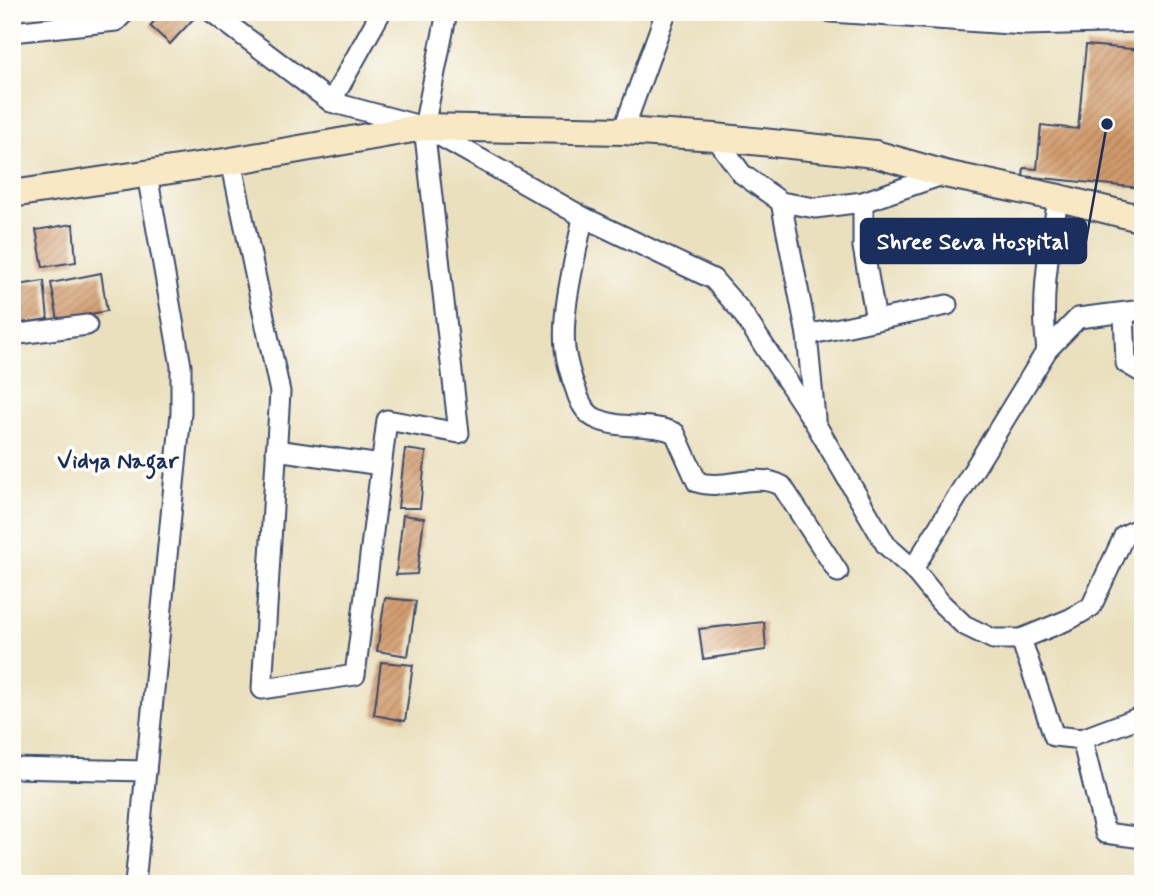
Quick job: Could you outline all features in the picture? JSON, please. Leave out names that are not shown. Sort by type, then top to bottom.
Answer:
[{"type":"street","points":[[12,32],[116,21],[125,12]]},
{"type":"street","points":[[212,12],[331,102],[424,127],[583,217],[713,279],[741,311],[815,423],[886,545],[913,569],[940,602],[964,625],[993,639],[1021,639],[1070,619],[1091,607],[1124,536],[1143,526]]},
{"type":"street","points":[[331,102],[381,12]]},
{"type":"street","points":[[231,161],[279,392],[262,689],[355,675],[387,420],[459,433],[424,127],[447,12]]},
{"type":"street","points":[[623,131],[666,12]]},
{"type":"street","points":[[831,12],[1025,25],[1143,22]]},
{"type":"street","points":[[12,194],[231,161],[424,127],[623,131],[715,136],[876,154],[945,174],[1143,219]]},
{"type":"street","points":[[715,136],[742,174],[781,202],[815,208],[863,202],[945,174]]},
{"type":"street","points":[[135,884],[181,413],[181,366],[147,174]]},
{"type":"street","points":[[1047,349],[1044,325],[1049,247],[1059,198]]},
{"type":"street","points":[[781,202],[807,335],[815,423]]},
{"type":"street","points":[[863,202],[863,247],[876,320]]},
{"type":"street","points":[[583,217],[567,305],[565,347],[569,371],[580,403],[593,418],[611,424],[663,427],[675,433],[697,482],[709,486],[762,480],[773,481],[782,486],[838,572]]},
{"type":"street","points":[[807,335],[947,305]]},
{"type":"street","points":[[913,569],[1047,349],[1078,318],[1133,311],[1126,363],[1143,373]]},
{"type":"street","points":[[12,335],[87,325]]},
{"type":"street","points":[[276,450],[382,465]]},
{"type":"street","points":[[1021,639],[1054,736],[1082,739],[1143,716]]},
{"type":"street","points":[[1082,739],[1105,832],[1143,838]]},
{"type":"street","points":[[12,768],[146,771]]},
{"type":"building","points":[[162,12],[194,12],[197,15],[170,44],[150,26]]},
{"type":"building","points":[[1086,45],[1143,50],[1141,188],[1023,176],[1024,168],[1037,169],[1041,125],[1078,129]]},
{"type":"building","points":[[73,224],[76,262],[43,267],[36,230]]},
{"type":"building","points":[[17,231],[20,269],[12,270],[12,232]]},
{"type":"building","points":[[101,273],[107,311],[58,320],[51,283]]},
{"type":"building","points":[[44,281],[48,319],[15,324],[12,286]]},
{"type":"building","points":[[405,449],[426,452],[420,508],[398,508]]},
{"type":"building","points":[[403,515],[424,518],[417,574],[396,575]]},
{"type":"building","points":[[385,598],[416,601],[408,656],[377,651]]},
{"type":"building","points":[[764,622],[766,650],[703,659],[699,629]]},
{"type":"building","points":[[381,662],[413,665],[405,721],[374,715]]},
{"type":"place","name":"Shree Seva Hospital","points":[[1107,124]]},
{"type":"district","name":"Vidya Nagar","points":[[118,462]]}]
